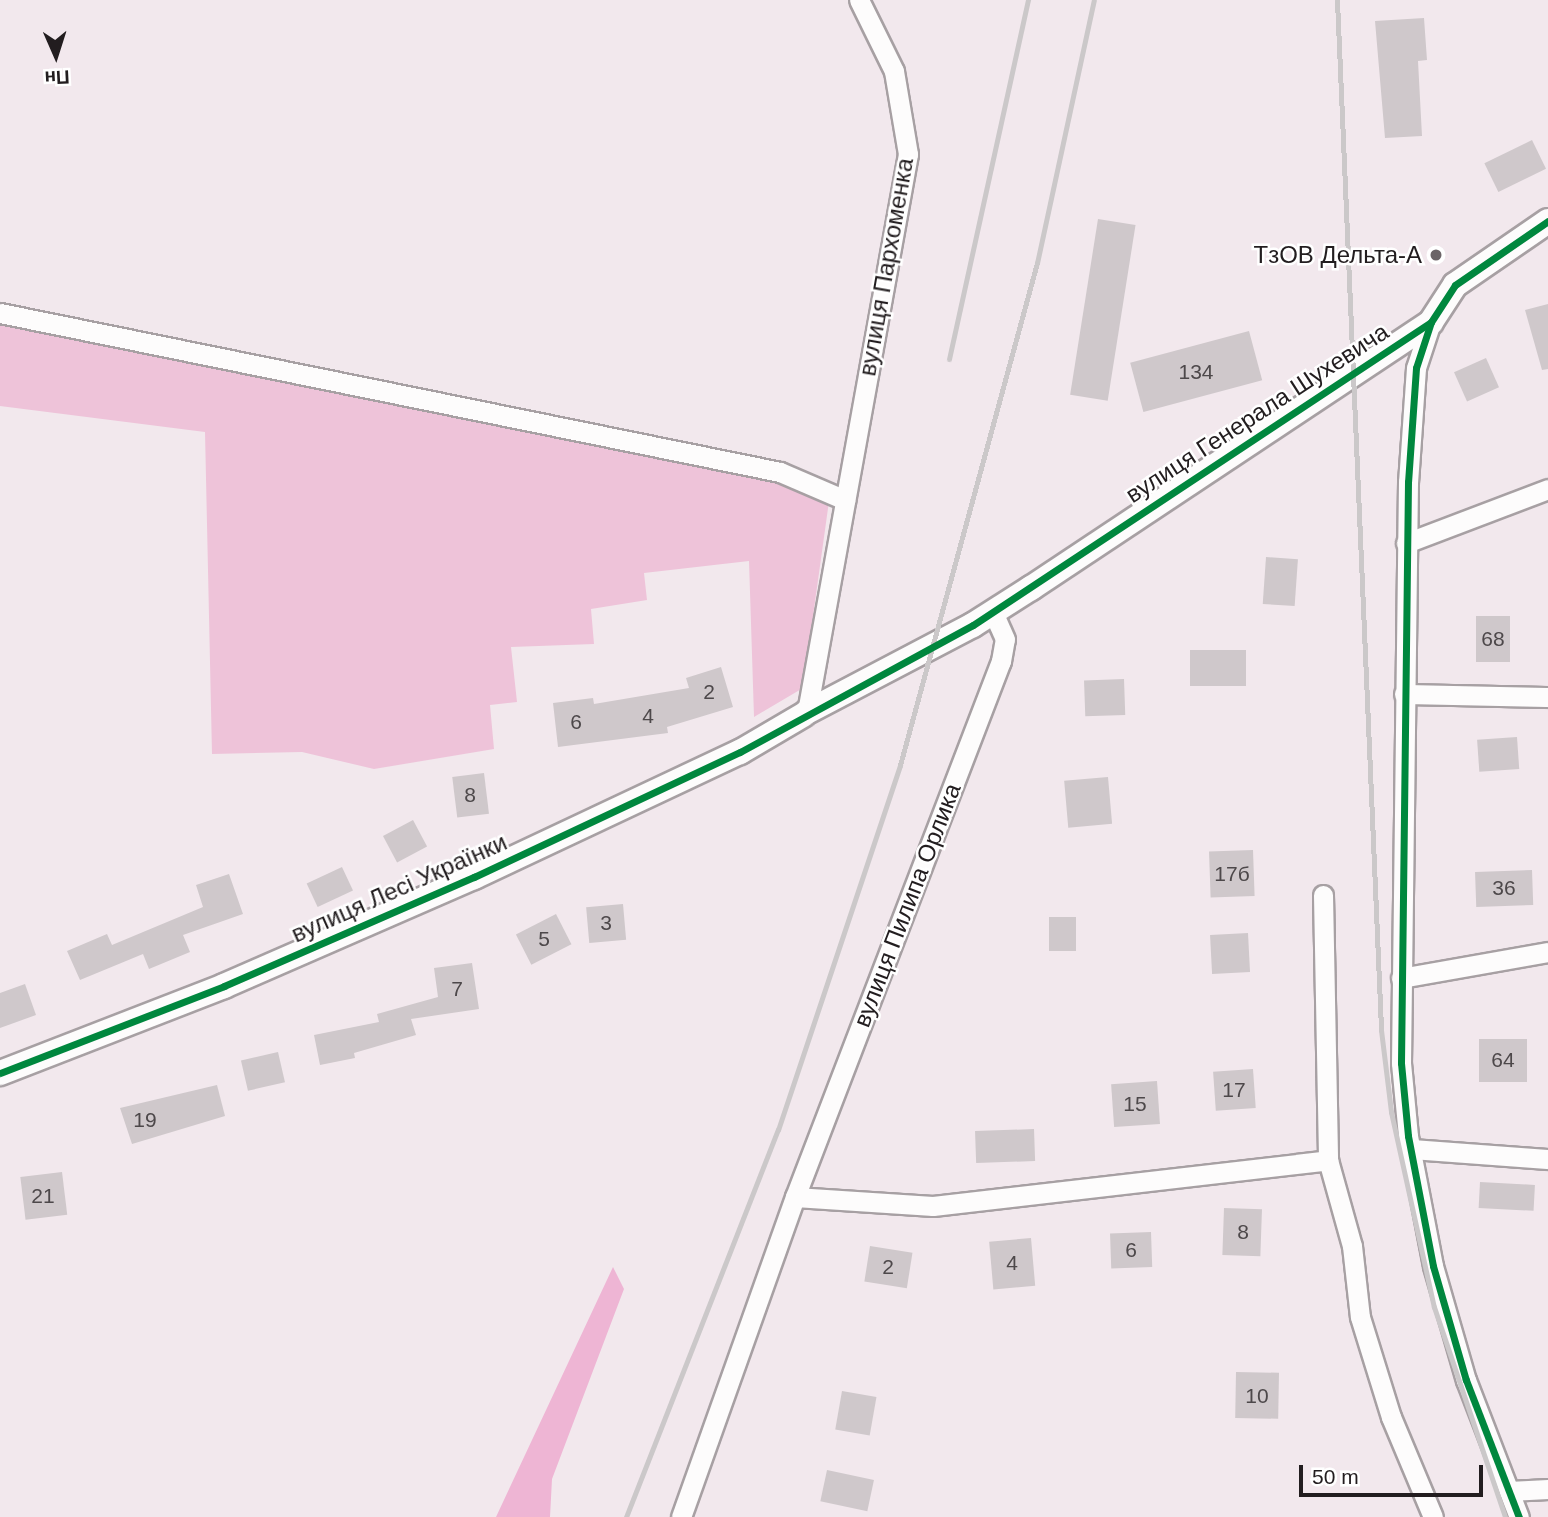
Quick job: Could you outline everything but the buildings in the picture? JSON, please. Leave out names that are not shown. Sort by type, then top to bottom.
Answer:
[{"type":"street","name":"вулиця Пархоменка","points":[[805,714],[908,154],[894,71],[859,0]]},
{"type":"street","name":"вулиця Генерала Шухевича","points":[[805,714],[983,619],[1431,322],[1455,285],[1548,221]]},
{"type":"street","points":[[0,313],[780,472],[845,500]]},
{"type":"street","points":[[1431,322],[1416,368],[1406,544],[1401,1063],[1411,1149],[1433,1266],[1466,1381],[1519,1517]]},
{"type":"street","points":[[1406,544],[1548,489]]},
{"type":"street","name":"вулиця Пилипа Орлика","points":[[681,1517],[794,1197],[1001,661],[1005,639],[983,619]]},
{"type":"street","points":[[1404,694],[1548,697]]},
{"type":"street","name":"вулиця Лесі Українки","points":[[0,1073],[224,986],[474,877],[740,752],[805,714]]},
{"type":"street","points":[[1323,895],[1328,1160],[1352,1246],[1360,1317],[1391,1417],[1433,1517]]},
{"type":"street","points":[[1401,978],[1548,952]]},
{"type":"street","points":[[1411,1149],[1548,1159]]},
{"type":"street","points":[[794,1197],[933,1206],[1328,1160]]},
{"type":"street","points":[[1509,1491],[1548,1489]]},
{"type":"shaded area","points":[[0,313],[780,472],[830,494],[803,688],[754,717],[749,561],[644,573],[647,600],[591,609],[594,644],[511,647],[517,702],[490,705],[494,749],[374,769],[302,752],[212,754],[205,432],[0,406]]},
{"type":"shaded area","points":[[613,1267],[624,1289],[552,1479],[550,1517],[496,1517]]},
{"type":"railway","points":[[949,359],[1028,0]]},
{"type":"railway","points":[[626,1517],[778,1130],[900,765],[1037,263],[1094,0]]},
{"type":"railway","points":[[1337,0],[1381,1030],[1391,1112],[1434,1307],[1505,1517]]},
{"type":"cycle path","points":[[0,1073],[224,986],[474,877],[740,752],[973,625],[1431,322],[1455,285],[1548,221]]},
{"type":"cycle path","points":[[1431,322],[1416,368],[1408,482],[1401,1063],[1408,1136],[1433,1266],[1466,1380],[1519,1517]]},
{"type":"place","name":"ТзОВ Дельта-А","points":[[1436,255]]}]
